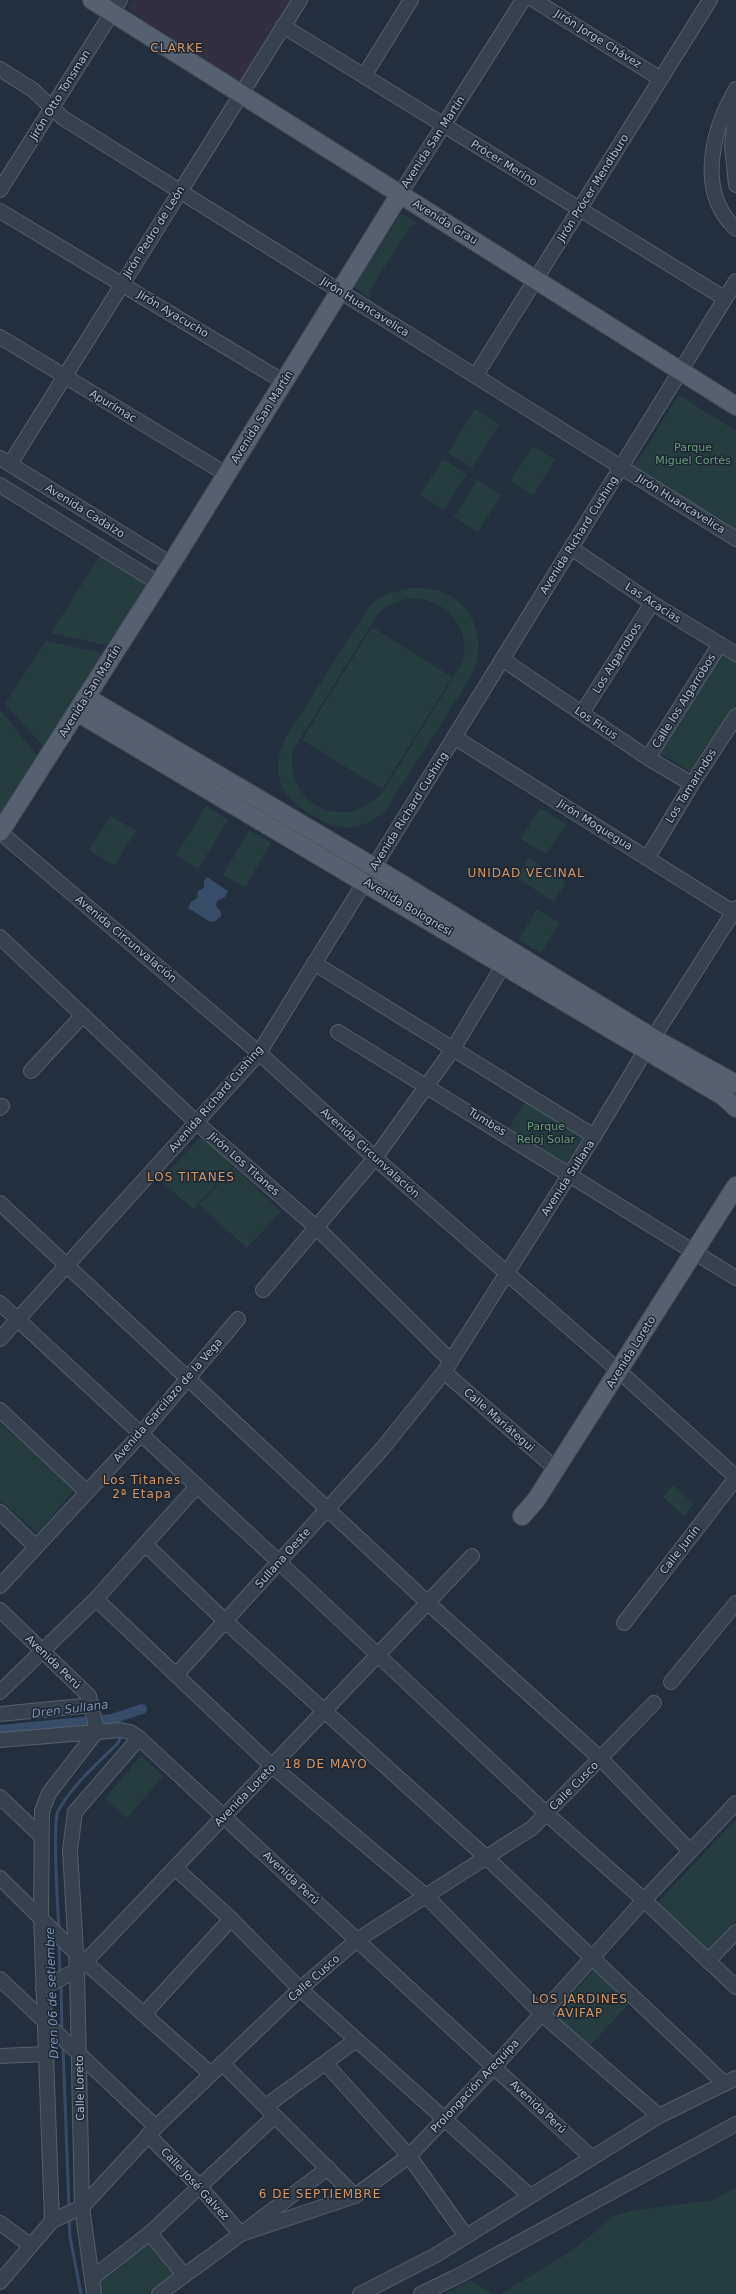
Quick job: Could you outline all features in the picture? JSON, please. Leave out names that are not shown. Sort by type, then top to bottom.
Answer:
[{"type":"main road","name":"Avenida Grau","points":[[92,0],[116,6],[240,93],[736,406]]},
{"type":"main road","name":"Avenida San Martín","points":[[0,832],[171,564],[400,194]]},
{"type":"main road","name":"Avenida Bolognesi","points":[[86,697],[369,874],[649,1044],[723,1096],[736,1108]]},
{"type":"main road","name":"Avenida Bolognesi","points":[[77,712],[369,874],[504,964],[649,1044],[736,1084]]},
{"type":"main road","name":"Avenida Loreto","points":[[522,1516],[536,1500],[736,1186]]},
{"type":"street","name":"Jirón Pedro de León","points":[[5,461],[65,376],[240,93],[300,0]]},
{"type":"street","points":[[364,76],[411,0]]},
{"type":"street","name":"Avenida San Martín","points":[[400,194],[523,0]]},
{"type":"street","name":"Jirón Jorge Chávez","points":[[534,0],[661,79]]},
{"type":"street","name":"Jirón Prócer Mendiburo","points":[[476,375],[710,0]]},
{"type":"street","name":"Jirón Otto Tonsman","points":[[0,190],[116,6]]},
{"type":"street","name":"Prócer Merino","points":[[283,26],[579,210],[724,298]]},
{"type":"street","name":"Jirón Huancavelica","points":[[0,69],[33,90],[63,118],[340,292],[476,375],[736,540]]},
{"type":"street","points":[[736,89],[728,103],[715,137],[711,173],[717,202],[731,224],[736,229]]},
{"type":"street","points":[[736,108],[732,146],[736,185]]},
{"type":"street","name":"Jirón Ayacucho","points":[[0,211],[122,283],[284,382]]},
{"type":"street","name":"Avenida Richard Cushing","points":[[0,1339],[66,1264],[197,1123],[259,1053],[724,298],[736,281]]},
{"type":"street","name":"Apurímac","points":[[0,337],[226,474]]},
{"type":"street","name":"Avenida Cadalzo","points":[[5,461],[171,564]]},
{"type":"street","name":"Avenida Cadalzo","points":[[0,485],[158,583]]},
{"type":"street","name":"Las Acacias","points":[[571,548],[652,603],[736,654]]},
{"type":"street","name":"Los Algarrobos","points":[[582,714],[652,603]]},
{"type":"street","name":"Calle los Algarrobos","points":[[648,758],[720,644]]},
{"type":"street","name":"Los Ficus","points":[[502,659],[648,758],[692,784]]},
{"type":"street","name":"Los Tamarindos","points":[[648,858],[692,784],[736,716]]},
{"type":"street","name":"Jirón Moquegua","points":[[454,737],[735,911]]},
{"type":"street","name":"Avenida Circunvalación","points":[[0,832],[259,1053],[375,1158],[619,1371],[736,1478]]},
{"type":"street","name":"Avenida Sullana","points":[[389,1440],[447,1367],[594,1136],[649,1044],[735,911]]},
{"type":"street","name":"Jirón Los Titanes","points":[[0,936],[197,1123],[318,1228],[447,1367]]},
{"type":"street","points":[[314,963],[594,1136]]},
{"type":"street","points":[[263,1290],[318,1228],[375,1158],[428,1086],[504,964]]},
{"type":"street","points":[[31,1071],[83,1015]]},
{"type":"street","name":"Tumbes","points":[[338,1032],[428,1086],[736,1278]]},
{"type":"street","points":[[0,1203],[428,1603],[601,1760],[690,1851]]},
{"type":"street","points":[[0,1303],[547,1814],[644,1900],[736,1987]]},
{"type":"street","name":"Avenida Garcilazo de la Vega","points":[[0,1586],[140,1435],[238,1320]]},
{"type":"street","name":"Calle Mariátegui","points":[[447,1367],[555,1468]]},
{"type":"street","points":[[0,1410],[87,1492]]},
{"type":"street","name":"Sullana Oeste","points":[[176,1675],[389,1440]]},
{"type":"street","name":"Calle Junín","points":[[624,1623],[736,1478]]},
{"type":"street","points":[[0,1692],[41,1650],[96,1599],[197,1486]]},
{"type":"street","points":[[0,1512],[36,1547]]},
{"type":"street","points":[[145,1544],[225,1621],[324,1712],[487,1858],[593,1957],[730,2081],[659,2116],[436,2255],[360,2294]]},
{"type":"street","name":"Avenida Loreto","points":[[43,1988],[81,1966],[472,1556]]},
{"type":"street","points":[[96,1599],[272,1766],[426,1896],[542,2014],[659,2116]]},
{"type":"street","points":[[671,1682],[736,1603]]},
{"type":"street","name":"Avenida Perú","points":[[0,1610],[89,1696],[95,1719],[130,1732],[139,1738],[592,2158]]},
{"type":"street","name":"Calle Cusco","points":[[0,2282],[52,2221],[82,2207],[152,2131],[300,1989],[357,1940],[532,1828],[601,1760],[654,1703]]},
{"type":"street","points":[[0,1714],[95,1719]]},
{"type":"street","points":[[0,1740],[95,1719]]},
{"type":"street","points":[[52,2221],[41,1916],[42,1812],[49,1793],[95,1719]]},
{"type":"street","points":[[74,1951],[70,1850],[75,1812],[139,1738]]},
{"type":"street","points":[[0,1797],[41,1836]]},
{"type":"street","name":"Prolongación Arequipa","points":[[159,2294],[241,2234],[355,2196],[409,2156],[494,2067],[644,1900],[736,1803]]},
{"type":"street","points":[[175,1868],[231,1919],[300,1989],[443,2120],[530,2196]]},
{"type":"street","points":[[0,1878],[41,1916],[74,1951],[81,1966],[144,2014],[211,2074]]},
{"type":"street","points":[[144,2014],[231,1919]]},
{"type":"street","points":[[708,1961],[736,1932]]},
{"type":"street","name":"Calle Loreto","points":[[81,1966],[80,2055],[82,2207],[94,2294]]},
{"type":"street","name":"Calle José Galvez","points":[[0,1979],[80,2055],[152,2131],[241,2234]]},
{"type":"street","points":[[92,2278],[150,2233],[200,2187],[270,2111],[356,2040]]},
{"type":"street","points":[[0,2056],[46,2054]]},
{"type":"street","points":[[222,2063],[355,2196]]},
{"type":"street","points":[[326,2064],[409,2156],[466,2236]]},
{"type":"street","points":[[421,2294],[460,2275],[736,2124]]},
{"type":"street","points":[[241,2234],[328,2168]]},
{"type":"street","points":[[0,2223],[30,2245]]},
{"type":"street","points":[[150,2233],[184,2275]]},
{"type":"shaded area","points":[[133,0],[295,0],[242,83],[127,9]]},
{"type":"green space","points":[[401,213],[417,224],[410,226],[369,292],[371,299],[354,287]]},
{"type":"green space","name":"Parque Miguel Cortés","points":[[679,395],[736,431],[736,531],[634,466]]},
{"type":"green space","points":[[475,409],[499,424],[472,468],[448,453]]},
{"type":"green space","points":[[533,446],[555,460],[533,495],[510,481]]},
{"type":"green space","points":[[443,459],[467,474],[444,510],[420,495]]},
{"type":"green space","points":[[477,480],[501,495],[478,532],[454,517]]},
{"type":"green space","points":[[101,554],[147,583],[112,641],[106,645],[51,633]]},
{"type":"green space","points":[[411,588],[422,588],[436,590],[451,596],[461,604],[469,614],[475,626],[478,638],[476,663],[472,675],[385,811],[366,823],[348,828],[339,827],[320,820],[290,798],[280,781],[278,761],[286,737],[371,604],[386,594]],"holes":[[[406,599],[420,599],[432,602],[443,608],[453,617],[460,627],[464,639],[464,652],[461,665],[385,789],[370,803],[354,810],[338,812],[322,808],[309,800],[299,787],[293,770],[293,750],[379,612],[389,605]]]},
{"type":"green space","points":[[372,627],[452,677],[382,789],[302,740]]},
{"type":"green space","points":[[46,641],[97,652],[100,653],[100,657],[43,746],[5,704]]},
{"type":"green space","points":[[721,650],[736,661],[736,708],[691,772],[658,752]]},
{"type":"green space","points":[[1,711],[38,757],[0,818],[0,712]]},
{"type":"green space","points":[[206,806],[228,820],[198,869],[176,855]]},
{"type":"green space","points":[[540,808],[566,824],[546,854],[521,839]]},
{"type":"green space","points":[[111,816],[136,831],[114,866],[89,850]]},
{"type":"green space","points":[[249,830],[271,843],[245,887],[223,875]]},
{"type":"green space","points":[[529,858],[566,882],[554,902],[517,878]]},
{"type":"green space","points":[[537,909],[559,923],[541,953],[519,939]]},
{"type":"green space","name":"Parque Reloj Solar","points":[[526,1100],[584,1136],[566,1164],[509,1128]]},
{"type":"green space","points":[[202,1136],[233,1166],[193,1209],[160,1180]]},
{"type":"green space","points":[[234,1167],[281,1211],[247,1248],[199,1205]]},
{"type":"green space","points":[[0,1423],[75,1490],[37,1533],[0,1500]]},
{"type":"green space","points":[[673,1485],[694,1504],[684,1516],[663,1497]]},
{"type":"green space","points":[[141,1756],[163,1776],[127,1818],[105,1799]]},
{"type":"green space","points":[[736,1820],[736,1920],[706,1951],[657,1903]]},
{"type":"green space","points":[[596,1968],[632,2000],[589,2047],[553,2015]]},
{"type":"green space","points":[[736,2187],[736,2294],[501,2294],[573,2250],[614,2216],[635,2210],[713,2200]]},
{"type":"green space","points":[[150,2243],[174,2275],[148,2294],[100,2294],[97,2279]]},
{"type":"green space","points":[[469,2280],[492,2294],[447,2294]]},
{"type":"water","points":[[207,877],[228,891],[225,897],[217,901],[216,906],[221,912],[221,916],[214,922],[209,921],[188,908],[191,902],[197,898],[198,891],[204,888],[204,881]]},
{"type":"waterway","name":"Dren Sullana","points":[[0,1730],[112,1719],[142,1709]]},
{"type":"waterway","name":"Dren 06 de setiembre","points":[[112,1719],[122,1725]]},
{"type":"waterway","name":"Dren 06 de setiembre","points":[[59,1930],[55,1849],[56,1819],[58,1811],[78,1783],[118,1743],[121,1735]]},
{"type":"waterway","name":"Dren 06 de setiembre","points":[[59,1943],[60,1973]]},
{"type":"waterway","name":"Dren 06 de setiembre","points":[[61,1983],[62,2031]]},
{"type":"waterway","name":"Dren 06 de setiembre","points":[[63,2045],[69,2209]]},
{"type":"waterway","name":"Dren 06 de setiembre","points":[[69,2217],[70,2237],[81,2294]]},
{"type":"district","name":"CLARKE","points":[[177,48]]},
{"type":"district","name":"UNIDAD VECINAL","points":[[526,873]]},
{"type":"district","name":"LOS TITANES","points":[[191,1177]]},
{"type":"district","name":"Los Titanes 2ª Etapa","points":[[142,1487]]},
{"type":"district","name":"18 DE MAYO","points":[[326,1764]]},
{"type":"district","name":"LOS JARDINES AVIFAP","points":[[580,2006]]},
{"type":"district","name":"6 DE SEPTIEMBRE","points":[[320,2194]]}]
